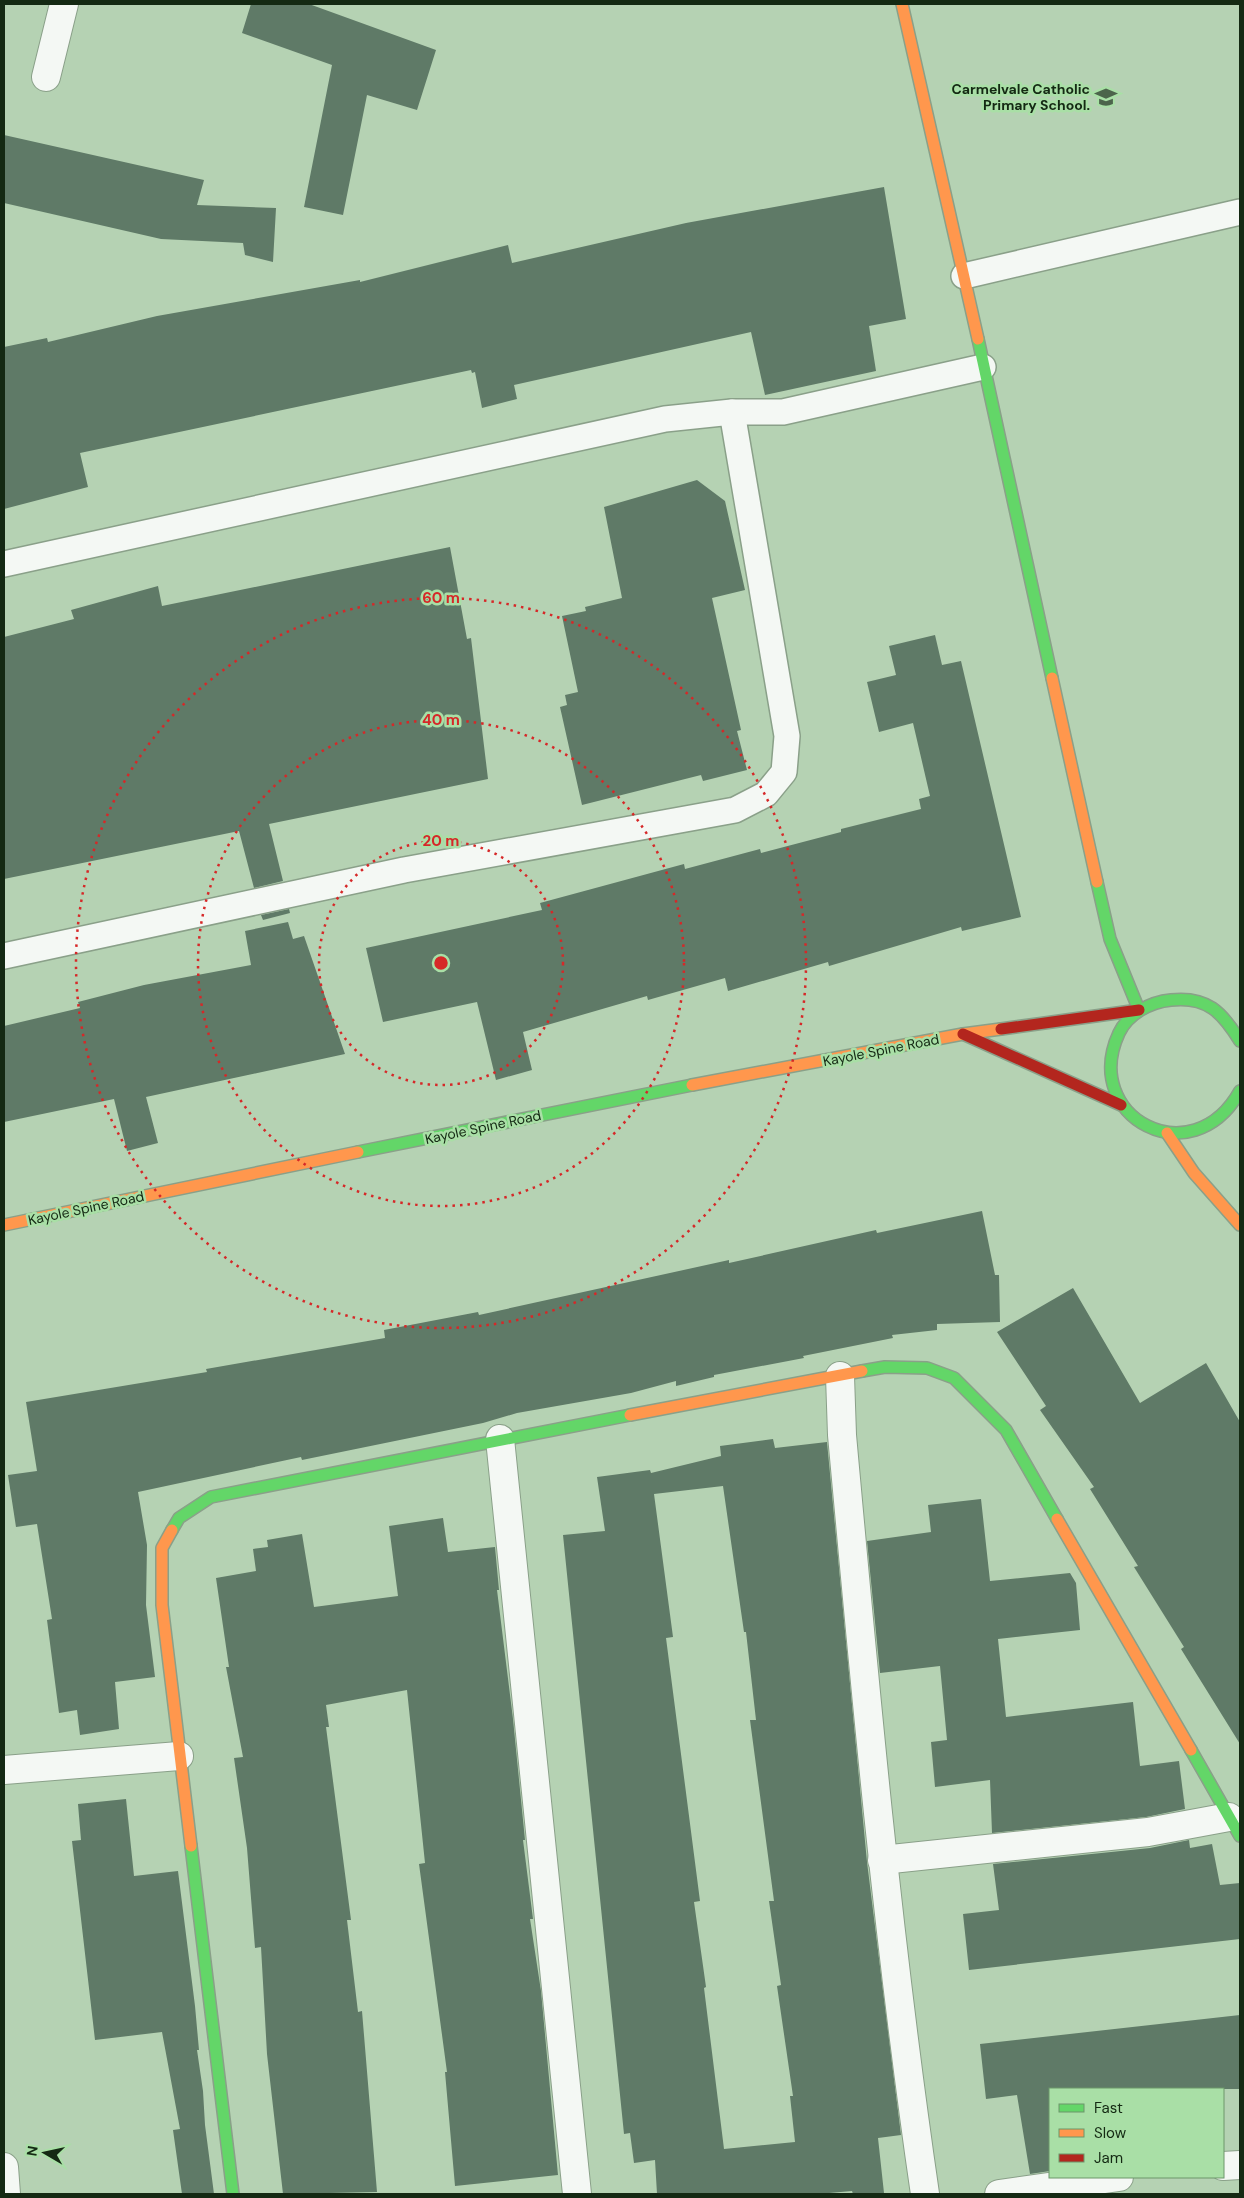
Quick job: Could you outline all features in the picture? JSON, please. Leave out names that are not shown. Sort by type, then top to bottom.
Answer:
[{"type":"street","points":[[46,77],[64,4]]},
{"type":"street","points":[[902,4],[1110,939],[1138,1010]]},
{"type":"street","points":[[1121,1105],[1112,1086],[1109,1065],[1114,1043],[1123,1024],[1138,1010],[1159,1000],[1181,997],[1203,1002],[1227,1013],[1240,1041]]},
{"type":"street","name":"Kayole Spine Road","points":[[4,1225],[558,1111],[963,1034],[1138,1010]]},
{"type":"street","points":[[963,1034],[1121,1105],[1142,1124],[1167,1133],[1195,1132],[1220,1120],[1233,1105],[1240,1091]]},
{"type":"street","points":[[1167,1133],[1194,1173],[1240,1225]]},
{"type":"street","points":[[233,2194],[162,1605],[162,1548],[179,1518],[211,1497],[500,1439],[885,1366],[927,1368],[954,1378],[1006,1430],[1235,1827],[1148,1832],[882,1860]]},
{"type":"street","points":[[840,1376],[842,1435],[882,1860],[906,2068],[925,2194]]},
{"type":"street","points":[[500,1439],[577,2194]]},
{"type":"street","points":[[4,1770],[179,1756]]},
{"type":"street","points":[[1224,2166],[1240,2165]]},
{"type":"street","points":[[4,2167],[6,2194]]},
{"type":"street","points":[[999,2194],[1112,2178]]},
{"type":"lane","points":[[964,276],[1240,212]]},
{"type":"lane","points":[[4,564],[665,418],[732,412],[783,412],[983,367]]},
{"type":"lane","points":[[4,956],[404,870],[736,810],[766,794],[784,772],[787,736],[732,412]]},
{"type":"building","points":[[251,4],[309,4],[436,50],[417,110],[367,95],[343,215],[304,207],[332,65],[242,33]]},
{"type":"building","points":[[4,135],[204,180],[197,205],[276,208],[273,262],[245,255],[243,243],[161,239],[4,203]]},
{"type":"building","points":[[884,187],[906,319],[869,326],[876,371],[765,395],[751,332],[514,385],[517,399],[482,408],[475,372],[472,373],[471,370],[80,453],[88,487],[4,509],[4,347],[47,338],[48,342],[157,316],[360,280],[360,282],[508,245],[512,263],[686,223]]},
{"type":"building","points":[[697,480],[725,501],[745,590],[712,598],[741,730],[737,731],[747,770],[703,781],[701,775],[582,805],[560,707],[567,705],[565,695],[578,692],[562,616],[586,611],[585,607],[622,598],[604,507]]},
{"type":"building","points":[[450,547],[467,639],[471,638],[488,779],[269,824],[283,881],[254,888],[239,831],[4,879],[4,637],[74,619],[71,610],[158,586],[162,606]]},
{"type":"building","points":[[935,635],[942,665],[961,661],[1021,917],[962,931],[961,927],[829,966],[828,962],[728,991],[725,978],[648,1000],[647,996],[523,1032],[532,1070],[496,1080],[477,1002],[383,1022],[366,948],[542,910],[540,903],[684,864],[685,869],[760,849],[761,853],[841,832],[841,829],[921,809],[919,799],[930,796],[913,723],[879,732],[867,682],[896,675],[889,646]]},
{"type":"building","points":[[289,909],[290,913],[263,920],[261,915]]},
{"type":"building","points":[[288,922],[293,939],[304,936],[345,1054],[146,1097],[158,1143],[127,1151],[114,1099],[4,1122],[4,1026],[80,1008],[78,1002],[144,985],[251,965],[245,931]]},
{"type":"building","points":[[982,1211],[995,1275],[999,1275],[1000,1322],[937,1324],[937,1330],[892,1335],[893,1338],[803,1356],[804,1358],[714,1375],[714,1377],[676,1386],[676,1381],[631,1393],[517,1413],[483,1423],[302,1460],[301,1457],[138,1492],[147,1545],[146,1605],[155,1677],[115,1682],[119,1729],[80,1735],[77,1710],[59,1713],[47,1620],[52,1619],[37,1524],[16,1527],[8,1475],[37,1471],[26,1402],[207,1372],[206,1369],[385,1338],[384,1330],[478,1312],[479,1315],[729,1260],[729,1263],[876,1230],[877,1233]]},
{"type":"building","points":[[1073,1288],[1140,1403],[1206,1363],[1240,1422],[1240,1744],[1181,1649],[1184,1647],[1134,1567],[1138,1566],[1090,1489],[1094,1487],[1040,1410],[1046,1406],[997,1332]]},
{"type":"building","points":[[773,1439],[775,1448],[827,1442],[867,1862],[901,2135],[878,2138],[884,2193],[853,2194],[852,2191],[818,2194],[657,2194],[655,2160],[634,2163],[630,2133],[624,2134],[563,1535],[605,1531],[597,1477],[650,1470],[651,1473],[721,1456],[720,1446]],"holes":[[[723,1486],[744,1632],[746,1632],[756,1720],[750,1720],[774,1901],[769,1901],[781,1985],[777,1986],[793,2096],[790,2096],[795,2142],[724,2149],[704,1988],[706,1987],[694,1902],[700,1901],[666,1638],[673,1637],[654,1494]]]},
{"type":"building","points":[[981,1499],[990,1581],[1070,1573],[1076,1583],[1080,1630],[998,1639],[1006,1717],[1133,1702],[1140,1766],[1179,1761],[1185,1809],[1146,1817],[992,1833],[990,1780],[935,1787],[931,1742],[947,1740],[940,1666],[880,1673],[867,1541],[931,1532],[928,1505]]},
{"type":"building","points":[[443,1518],[448,1552],[495,1547],[499,1590],[497,1590],[513,1719],[525,1840],[523,1840],[533,1919],[530,1919],[541,1991],[558,2175],[455,2186],[445,2072],[447,2072],[419,1864],[425,1863],[407,1690],[326,1705],[329,1727],[326,1727],[351,1920],[347,1920],[358,2012],[362,2011],[377,2192],[283,2194],[267,2054],[261,1947],[255,1948],[247,1848],[234,1758],[243,1757],[226,1667],[229,1667],[216,1578],[256,1571],[253,1549],[268,1547],[267,1540],[302,1534],[314,1607],[398,1596],[389,1526]]},
{"type":"building","points":[[126,1799],[134,1876],[178,1871],[195,2006],[199,2050],[197,2050],[214,2194],[182,2194],[173,2130],[180,2129],[162,2032],[95,2040],[72,1841],[81,1840],[78,1804]]},
{"type":"building","points":[[1189,1840],[1190,1848],[1212,1844],[1220,1885],[1240,1883],[1240,1939],[969,1970],[963,1914],[999,1910],[993,1864],[1150,1848]]},
{"type":"building","points":[[1240,2015],[1240,2089],[1049,2088],[1049,2171],[1030,2174],[1017,2095],[986,2099],[980,2044]]},
{"type":"traffic: fast","points":[[978,339],[1052,678]]},
{"type":"traffic: fast","points":[[1097,882],[1110,939],[1139,1010]]},
{"type":"traffic: fast","points":[[1240,1041],[1227,1022],[1212,1008],[1184,999],[1163,1001],[1140,1010],[1128,1020],[1119,1033],[1111,1063],[1115,1090],[1127,1111],[1147,1126],[1170,1133],[1195,1130],[1219,1117],[1240,1091]]},
{"type":"traffic: fast","points":[[358,1152],[692,1085]]},
{"type":"traffic: fast","points":[[862,1371],[885,1367],[927,1368],[954,1378],[1006,1430],[1057,1519]]},
{"type":"traffic: fast","points":[[172,1530],[179,1518],[211,1497],[630,1415]]},
{"type":"traffic: fast","points":[[1191,1750],[1240,1836]]},
{"type":"traffic: fast","points":[[191,1846],[233,2194]]},
{"type":"traffic: slow","points":[[902,4],[978,339]]},
{"type":"traffic: slow","points":[[1052,678],[1097,882]]},
{"type":"traffic: slow","points":[[692,1085],[963,1034],[1001,1029]]},
{"type":"traffic: slow","points":[[1167,1133],[1194,1173],[1240,1225]]},
{"type":"traffic: slow","points":[[4,1225],[358,1152]]},
{"type":"traffic: slow","points":[[630,1415],[862,1371]]},
{"type":"traffic: slow","points":[[1057,1519],[1191,1750]]},
{"type":"traffic: slow","points":[[172,1530],[162,1548],[162,1605],[191,1846]]},
{"type":"traffic: jam","points":[[1001,1029],[1139,1010]]},
{"type":"traffic: jam","points":[[963,1034],[1121,1105]]},
{"type":"place","name":"Carmelvale Catholic Primary School.","points":[[1106,97]]}]
